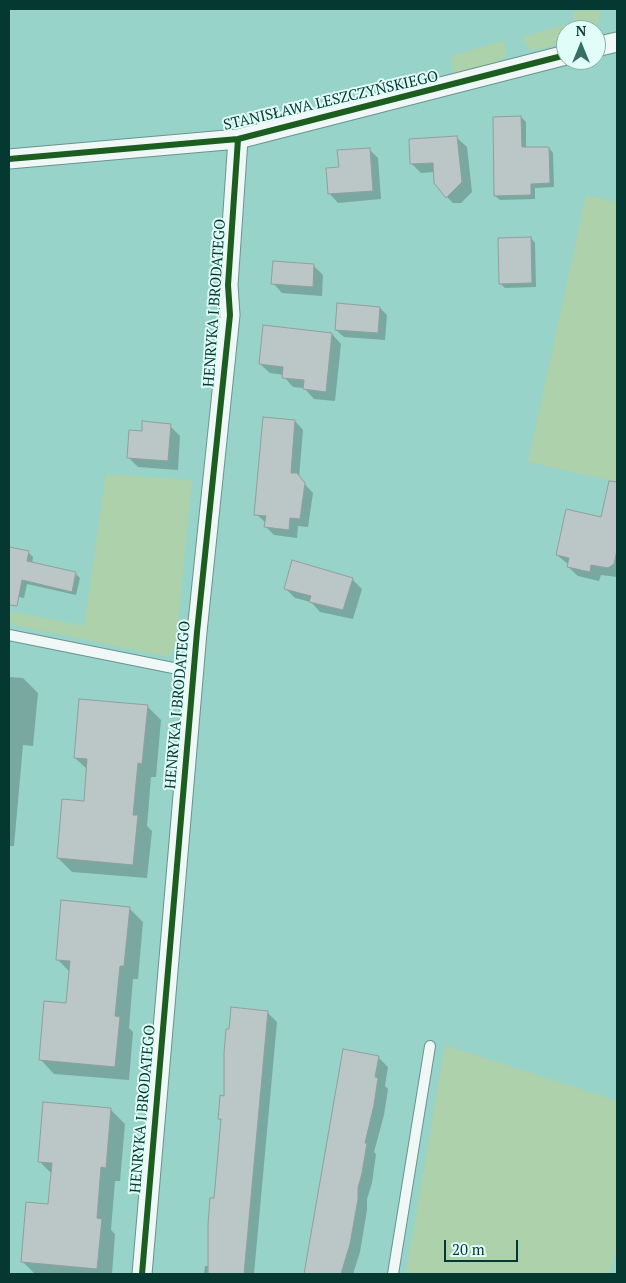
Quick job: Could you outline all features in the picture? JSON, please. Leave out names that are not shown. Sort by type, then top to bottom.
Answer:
[{"type":"street","name":"STANISŁAWA LESZCZYŃSKIEGO","points":[[9,160],[238,139],[556,58]]},
{"type":"street","name":"HENRYKA I BRODATEGO","points":[[142,1274],[193,672],[230,316],[228,285],[238,139]]},
{"type":"lane","points":[[9,635],[193,672]]},
{"type":"lane","points":[[393,1274],[430,1046]]},
{"type":"green space","points":[[601,9],[599,20],[573,20],[573,12]]},
{"type":"green space","points":[[556,27],[556,45],[532,51],[525,44],[523,37]]},
{"type":"green space","points":[[504,41],[506,53],[499,61],[453,74],[451,56]]},
{"type":"green space","points":[[586,195],[617,202],[617,482],[528,462]]},
{"type":"green space","points":[[106,474],[192,480],[176,644],[169,657],[9,624],[9,611],[84,626]]},
{"type":"green space","points":[[445,1045],[617,1101],[617,1247],[609,1274],[406,1274]]},
{"type":"building","points":[[521,116],[522,147],[549,147],[550,183],[531,184],[531,195],[494,196],[493,117]]},
{"type":"building","points":[[457,136],[462,182],[446,198],[434,183],[433,163],[410,164],[409,139]]},
{"type":"building","points":[[370,148],[373,191],[328,194],[326,168],[339,167],[337,150]]},
{"type":"building","points":[[531,237],[532,283],[499,284],[498,238]]},
{"type":"building","points":[[273,261],[314,264],[313,287],[271,284]]},
{"type":"building","points":[[337,303],[380,307],[378,333],[335,330]]},
{"type":"building","points":[[263,325],[332,333],[326,392],[303,389],[304,380],[282,378],[283,367],[259,364]]},
{"type":"building","points":[[263,417],[295,420],[291,473],[297,473],[305,483],[300,519],[290,518],[289,530],[264,527],[266,516],[254,515]]},
{"type":"building","points":[[142,421],[171,424],[168,461],[127,458],[129,430],[142,431]]},
{"type":"building","points":[[609,481],[617,482],[617,550],[614,564],[608,568],[591,565],[590,572],[567,567],[569,558],[556,555],[566,509],[601,517]]},
{"type":"building","points":[[9,547],[29,551],[27,561],[76,572],[72,592],[22,580],[17,606],[9,605]]},
{"type":"building","points":[[292,560],[353,578],[343,610],[309,602],[311,596],[284,589]]},
{"type":"building","points":[[79,699],[148,705],[142,764],[138,763],[133,815],[138,815],[133,865],[57,858],[62,799],[84,801],[87,759],[74,758]]},
{"type":"building","points":[[61,900],[130,907],[124,966],[120,966],[115,1016],[120,1017],[115,1067],[39,1060],[44,1001],[66,1003],[70,961],[56,960]]},
{"type":"building","points":[[231,1007],[268,1011],[244,1274],[208,1274],[210,1198],[214,1198],[221,1119],[218,1119],[220,1095],[224,1096],[224,1053],[226,1029],[229,1029]]},
{"type":"building","points":[[343,1049],[379,1056],[375,1077],[378,1078],[365,1143],[367,1143],[358,1188],[358,1199],[350,1244],[341,1274],[304,1274]]},
{"type":"building","points":[[43,1102],[111,1108],[106,1168],[101,1167],[97,1218],[102,1219],[97,1269],[21,1262],[26,1202],[48,1204],[52,1163],[38,1162]]},
{"type":"cycle path","points":[[9,159],[238,139],[556,58]]},
{"type":"cycle path","points":[[142,1274],[197,632],[230,315],[228,285],[238,139]]}]
